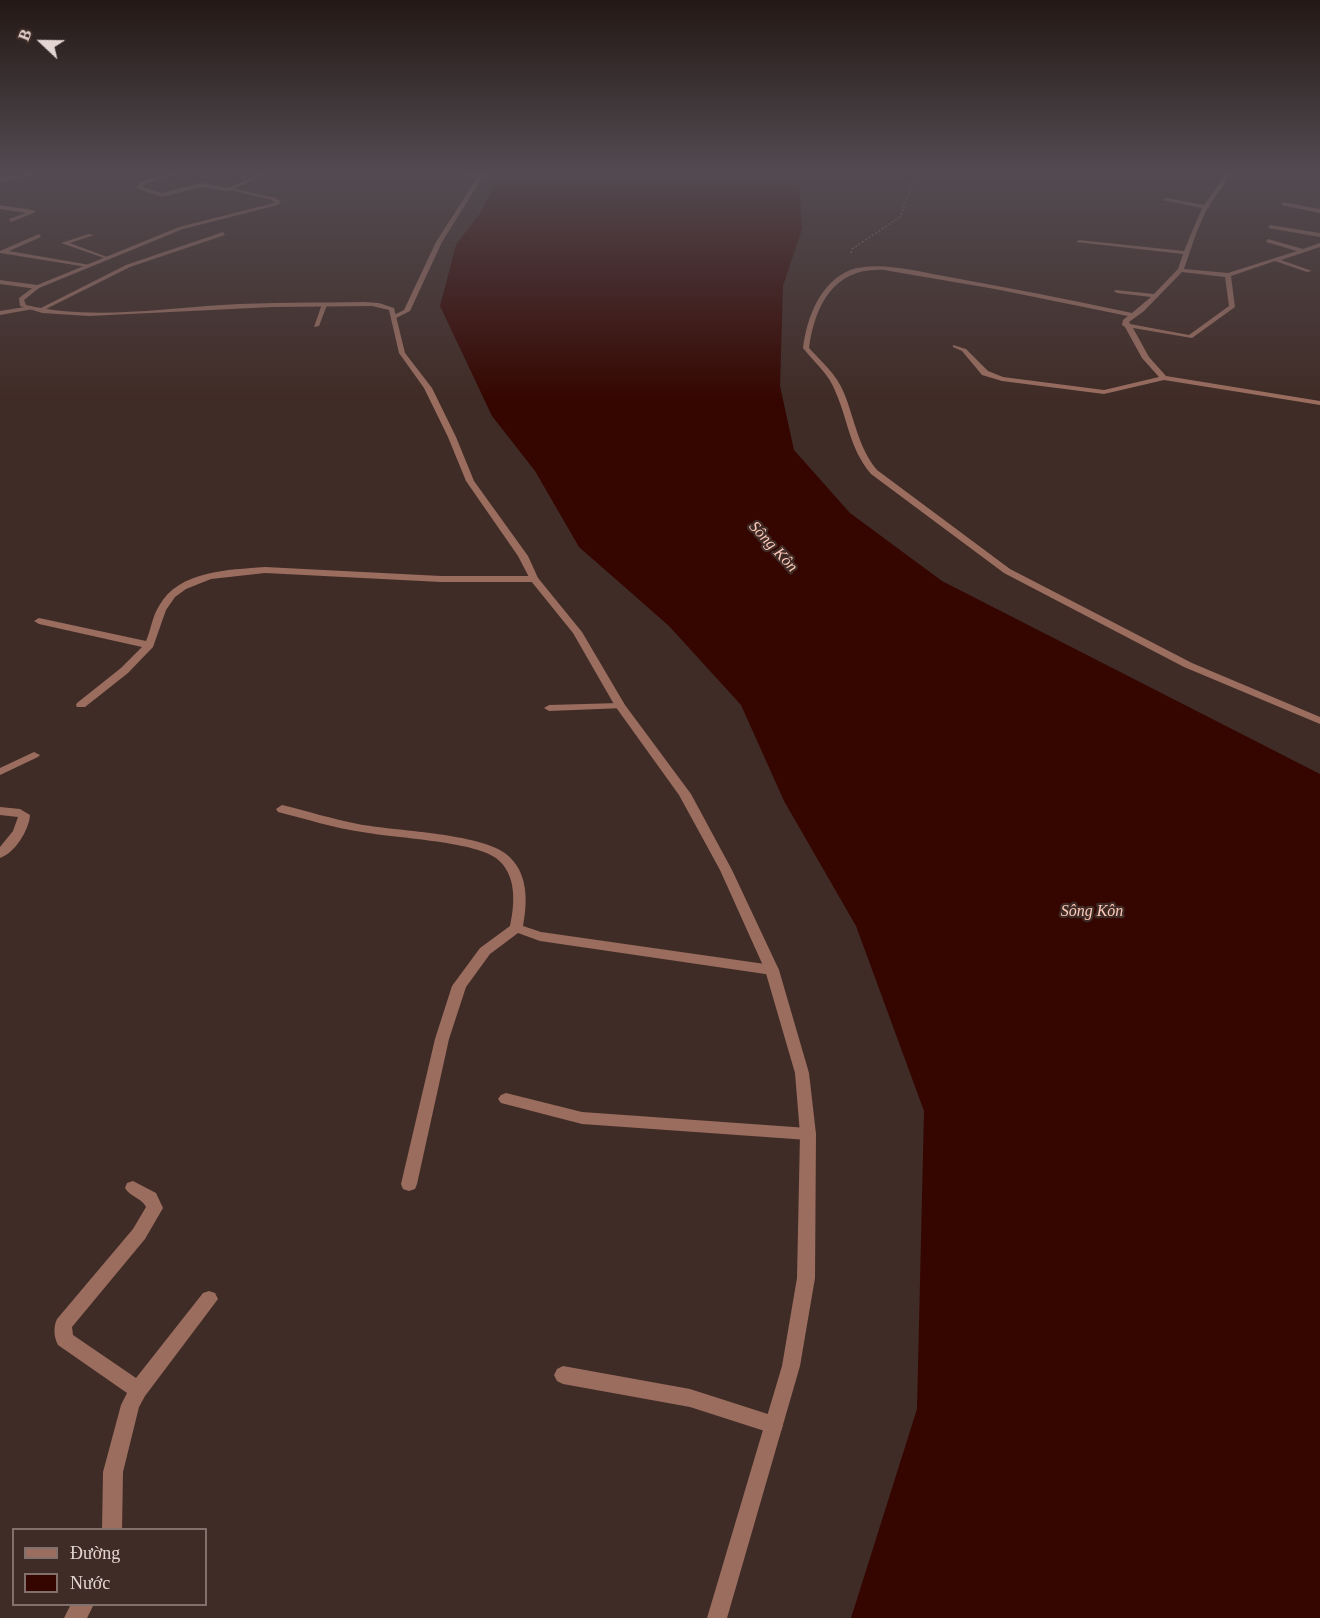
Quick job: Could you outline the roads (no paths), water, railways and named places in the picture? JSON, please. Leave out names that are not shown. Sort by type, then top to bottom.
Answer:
[{"type":"street","points":[[10,249],[2,252],[128,266]]},
{"type":"street","points":[[73,249],[96,262]]},
{"type":"street","points":[[130,249],[37,287],[21,299],[23,306],[35,309],[128,266],[180,249]]},
{"type":"street","points":[[394,317],[407,311],[436,249]]},
{"type":"street","points":[[1149,249],[1186,252]]},
{"type":"street","points":[[1125,325],[1125,321],[1131,315],[1142,310],[1181,270],[1188,249]]},
{"type":"street","points":[[1297,249],[1306,251]]},
{"type":"street","points":[[1181,270],[1228,275],[1312,249]]},
{"type":"street","points":[[1277,260],[1309,271]]},
{"type":"street","points":[[1131,315],[940,277],[878,268],[855,270],[838,280],[820,300],[807,336],[806,348],[840,392],[852,433],[865,461],[874,472],[1006,571],[1188,665],[1320,721]]},
{"type":"street","points":[[1125,325],[1179,336],[1195,336],[1232,307],[1228,275]]},
{"type":"street","points":[[0,282],[37,287]]},
{"type":"street","points":[[1117,291],[1154,296]]},
{"type":"street","points":[[316,326],[324,305]]},
{"type":"street","points":[[0,313],[35,309],[104,313],[324,305],[392,309],[402,353],[428,388],[470,481],[522,556],[534,579],[577,632],[620,706],[685,794],[726,870],[772,970],[802,1073],[808,1134],[806,1278],[791,1366],[717,1618]]},
{"type":"street","points":[[1125,325],[1164,378]]},
{"type":"street","points":[[955,346],[964,350],[985,373],[1002,379],[1104,392],[1164,378],[1320,403]]},
{"type":"street","points":[[81,705],[139,658],[157,631],[162,607],[170,595],[202,579],[241,571],[534,579]]},
{"type":"street","points":[[39,621],[149,645]]},
{"type":"street","points":[[549,708],[620,706]]},
{"type":"street","points":[[0,772],[34,755]]},
{"type":"street","points":[[282,809],[359,828],[477,847],[500,854],[515,871],[521,892],[516,928],[485,951],[459,986],[442,1039],[409,1184]]},
{"type":"street","points":[[0,811],[24,815],[24,822],[12,843],[0,854]]},
{"type":"street","points":[[516,928],[540,936],[772,970]]},
{"type":"street","points":[[506,1099],[582,1118],[808,1134]]},
{"type":"street","points":[[133,1188],[150,1198],[155,1208],[139,1234],[63,1325],[64,1339],[138,1390]]},
{"type":"street","points":[[112,1528],[113,1472],[130,1405],[138,1390],[209,1299]]},
{"type":"street","points":[[563,1375],[690,1398],[774,1425]]},
{"type":"street","points":[[74,1618],[83,1606]]},
{"type":"water","name":"Sông Kôn","points":[[455,249],[795,249],[783,286],[780,386],[794,450],[850,513],[942,581],[1320,774],[1320,1618],[851,1618],[917,1409],[924,1111],[856,926],[784,801],[741,705],[669,626],[579,547],[535,471],[492,416],[440,306]]}]
